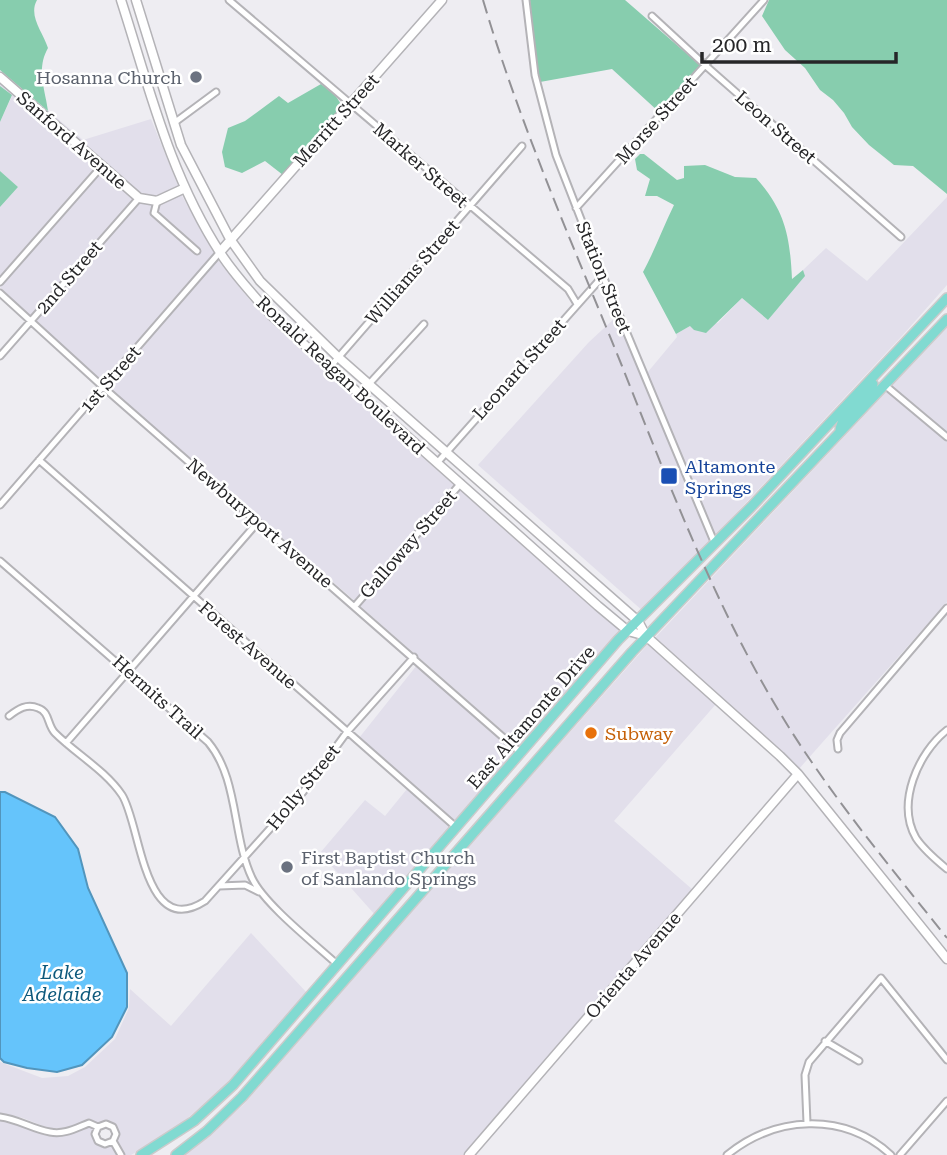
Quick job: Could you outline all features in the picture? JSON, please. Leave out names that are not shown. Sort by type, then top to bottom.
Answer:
[{"type":"main road","name":"Ronald Reagan Boulevard","points":[[121,0],[160,127],[185,188],[220,252],[242,282],[272,316],[628,631],[646,636]]},
{"type":"main road","name":"Ronald Reagan Boulevard","points":[[136,0],[181,145],[230,239],[260,281],[338,357],[638,621],[646,636],[798,774],[947,959]]},
{"type":"main road","name":"Merritt Street","points":[[220,252],[442,0]]},
{"type":"main road","name":"Sanford Avenue","points":[[0,77],[139,198],[157,201]]},
{"type":"main road","points":[[157,201],[185,188]]},
{"type":"main road","name":"East Altamonte Drive","points":[[141,1155],[209,1108],[271,1043],[436,854],[520,752],[628,631],[794,462],[947,298]]},
{"type":"main road","name":"East Altamonte Drive","points":[[176,1155],[223,1117],[646,636],[947,319]]},
{"type":"main road","points":[[886,386],[888,371],[909,346],[909,338]]},
{"type":"main road","points":[[840,433],[842,421],[868,393],[874,378]]},
{"type":"main road","points":[[791,486],[794,462]]},
{"type":"main road","points":[[769,509],[771,486]]},
{"type":"main road","points":[[520,752],[525,764],[523,775]]},
{"type":"main road","name":"Orienta Avenue","points":[[469,1155],[798,774]]},
{"type":"main road","points":[[434,877],[432,865],[436,854]]},
{"type":"main road","points":[[348,976],[346,963],[349,953]]},
{"type":"main road","points":[[338,965],[338,987]]},
{"type":"main road","points":[[271,1043],[269,1054],[273,1061]]},
{"type":"street","name":"Marker Street","points":[[229,0],[568,289],[577,304]]},
{"type":"street","name":"Station Street","points":[[526,0],[535,75],[556,155],[603,276],[715,544]]},
{"type":"street","name":"Morse Street","points":[[576,208],[764,0]]},
{"type":"street","name":"Leon Street","points":[[652,16],[901,237]]},
{"type":"street","points":[[174,123],[216,92]]},
{"type":"street","name":"Williams Street","points":[[330,368],[522,146]]},
{"type":"street","points":[[0,282],[102,166]]},
{"type":"street","name":"2nd Street","points":[[0,356],[139,198]]},
{"type":"street","points":[[157,201],[154,213],[197,251]]},
{"type":"street","name":"1st Street","points":[[0,505],[220,252]]},
{"type":"street","name":"Leonard Street","points":[[437,463],[603,276]]},
{"type":"street","name":"Newburyport Avenue","points":[[0,293],[103,387],[520,752]]},
{"type":"street","points":[[369,384],[424,324]]},
{"type":"street","points":[[886,386],[947,437]]},
{"type":"street","name":"Forest Avenue","points":[[39,460],[457,828]]},
{"type":"street","name":"Galloway Street","points":[[355,606],[461,483]]},
{"type":"street","points":[[9,716],[26,706],[36,706],[44,710],[49,726],[66,743],[258,522]]},
{"type":"street","name":"Hermits Trail","points":[[0,561],[129,671],[215,750],[222,764],[248,870],[259,892],[338,965]]},
{"type":"street","points":[[838,749],[839,733],[947,608]]},
{"type":"street","name":"Holly Street","points":[[66,743],[121,794],[129,808],[149,878],[160,899],[187,909],[205,901],[218,887],[303,792],[347,732],[414,657]]},
{"type":"street","points":[[947,730],[927,751],[916,773],[908,811],[910,825],[917,838],[947,869]]},
{"type":"street","points":[[218,887],[245,885],[259,892]]},
{"type":"street","points":[[807,1123],[807,1067],[813,1055],[881,978],[947,1060]]},
{"type":"street","points":[[825,1041],[859,1061]]},
{"type":"street","points":[[900,1155],[947,1101]]},
{"type":"street","points":[[0,1117],[22,1121],[51,1133],[71,1131],[89,1123],[99,1127]]},
{"type":"street","points":[[727,1155],[764,1132],[777,1127],[807,1123],[827,1124],[858,1134],[891,1155]]},
{"type":"street","points":[[106,1124],[113,1127],[116,1134],[113,1142],[98,1142],[95,1134],[99,1127],[106,1124]]},
{"type":"street","points":[[113,1142],[121,1155]]},
{"type":"shaded area","points":[[0,70],[83,140],[151,119],[179,188],[157,197],[140,195]]},
{"type":"shaded area","points":[[0,81],[97,166],[0,276],[0,207],[18,187],[0,171],[0,122],[12,96],[0,86]]},
{"type":"shaded area","points":[[102,171],[134,198],[30,316],[0,287]]},
{"type":"shaded area","points":[[181,194],[214,253],[103,382],[36,321],[140,202],[153,205],[152,216],[198,255],[202,250],[158,212],[161,203]]},
{"type":"shaded area","points":[[947,197],[947,285],[715,536],[647,373],[677,337],[676,334],[690,326],[718,323],[742,298],[768,320],[804,277],[803,270],[826,248],[867,281]]},
{"type":"shaded area","points":[[218,260],[276,327],[454,485],[355,601],[108,387]]},
{"type":"shaded area","points":[[616,317],[710,542],[644,612],[478,465],[589,342]]},
{"type":"shaded area","points":[[947,325],[947,433],[891,386]]},
{"type":"shaded area","points":[[887,391],[947,441],[947,602],[798,770],[654,639]]},
{"type":"shaded area","points":[[460,490],[625,632],[523,749],[360,606]]},
{"type":"shaded area","points":[[649,643],[716,704],[614,821],[693,890],[464,1155],[184,1155],[243,1105]]},
{"type":"shaded area","points":[[417,665],[519,754],[457,825],[359,738]]},
{"type":"shaded area","points":[[407,789],[453,830],[376,916],[320,853],[365,800],[385,816]]},
{"type":"shaded area","points":[[251,933],[308,994],[221,1089],[174,1130],[131,1155],[125,1155],[117,1142],[118,1130],[110,1121],[98,1123],[87,1120],[70,1127],[51,1129],[23,1118],[0,1113],[0,1062],[42,1078],[68,1076],[85,1067],[115,1039],[129,1008],[130,989],[171,1026]]},
{"type":"shaded area","points":[[0,1120],[52,1137],[93,1128],[93,1138],[97,1144],[107,1148],[112,1146],[117,1155],[0,1155]]},
{"type":"green space","points":[[0,0],[37,0],[35,18],[48,48],[42,71],[48,111],[0,70]]},
{"type":"green space","points":[[530,0],[625,0],[701,66],[659,112],[612,69],[540,82],[535,61]]},
{"type":"green space","points":[[769,0],[947,0],[947,194],[913,166],[894,165],[852,127],[833,100],[820,90],[805,68],[785,50],[762,16]]},
{"type":"green space","points":[[321,84],[335,95],[343,107],[283,175],[265,161],[242,173],[225,167],[222,152],[228,128],[245,121],[279,96],[288,103]]},
{"type":"green space","points":[[0,86],[12,95],[0,122]]},
{"type":"green space","points":[[644,154],[677,180],[684,178],[684,166],[705,165],[735,177],[756,178],[766,190],[784,224],[790,250],[792,279],[803,270],[805,276],[768,320],[742,298],[706,333],[690,326],[676,334],[643,272],[674,205],[657,196],[645,196],[650,179],[637,170],[635,159]]},
{"type":"green space","points":[[0,171],[18,187],[0,207]]},
{"type":"water","name":"Lake Adelaide","points":[[0,792],[55,817],[78,849],[88,888],[127,973],[127,1007],[112,1037],[82,1065],[57,1072],[27,1068],[4,1062],[0,1058]]},
{"type":"railway","points":[[483,0],[513,93],[548,184],[697,550],[739,640],[788,726],[825,781],[947,938]]},
{"type":"place","name":"Hosanna Church","points":[[196,77]]},
{"type":"place","name":"Altamonte Springs","points":[[669,476]]},
{"type":"place","name":"Subway","points":[[591,733]]},
{"type":"place","name":"First Baptist Church of Sanlando Springs","points":[[287,867]]}]
